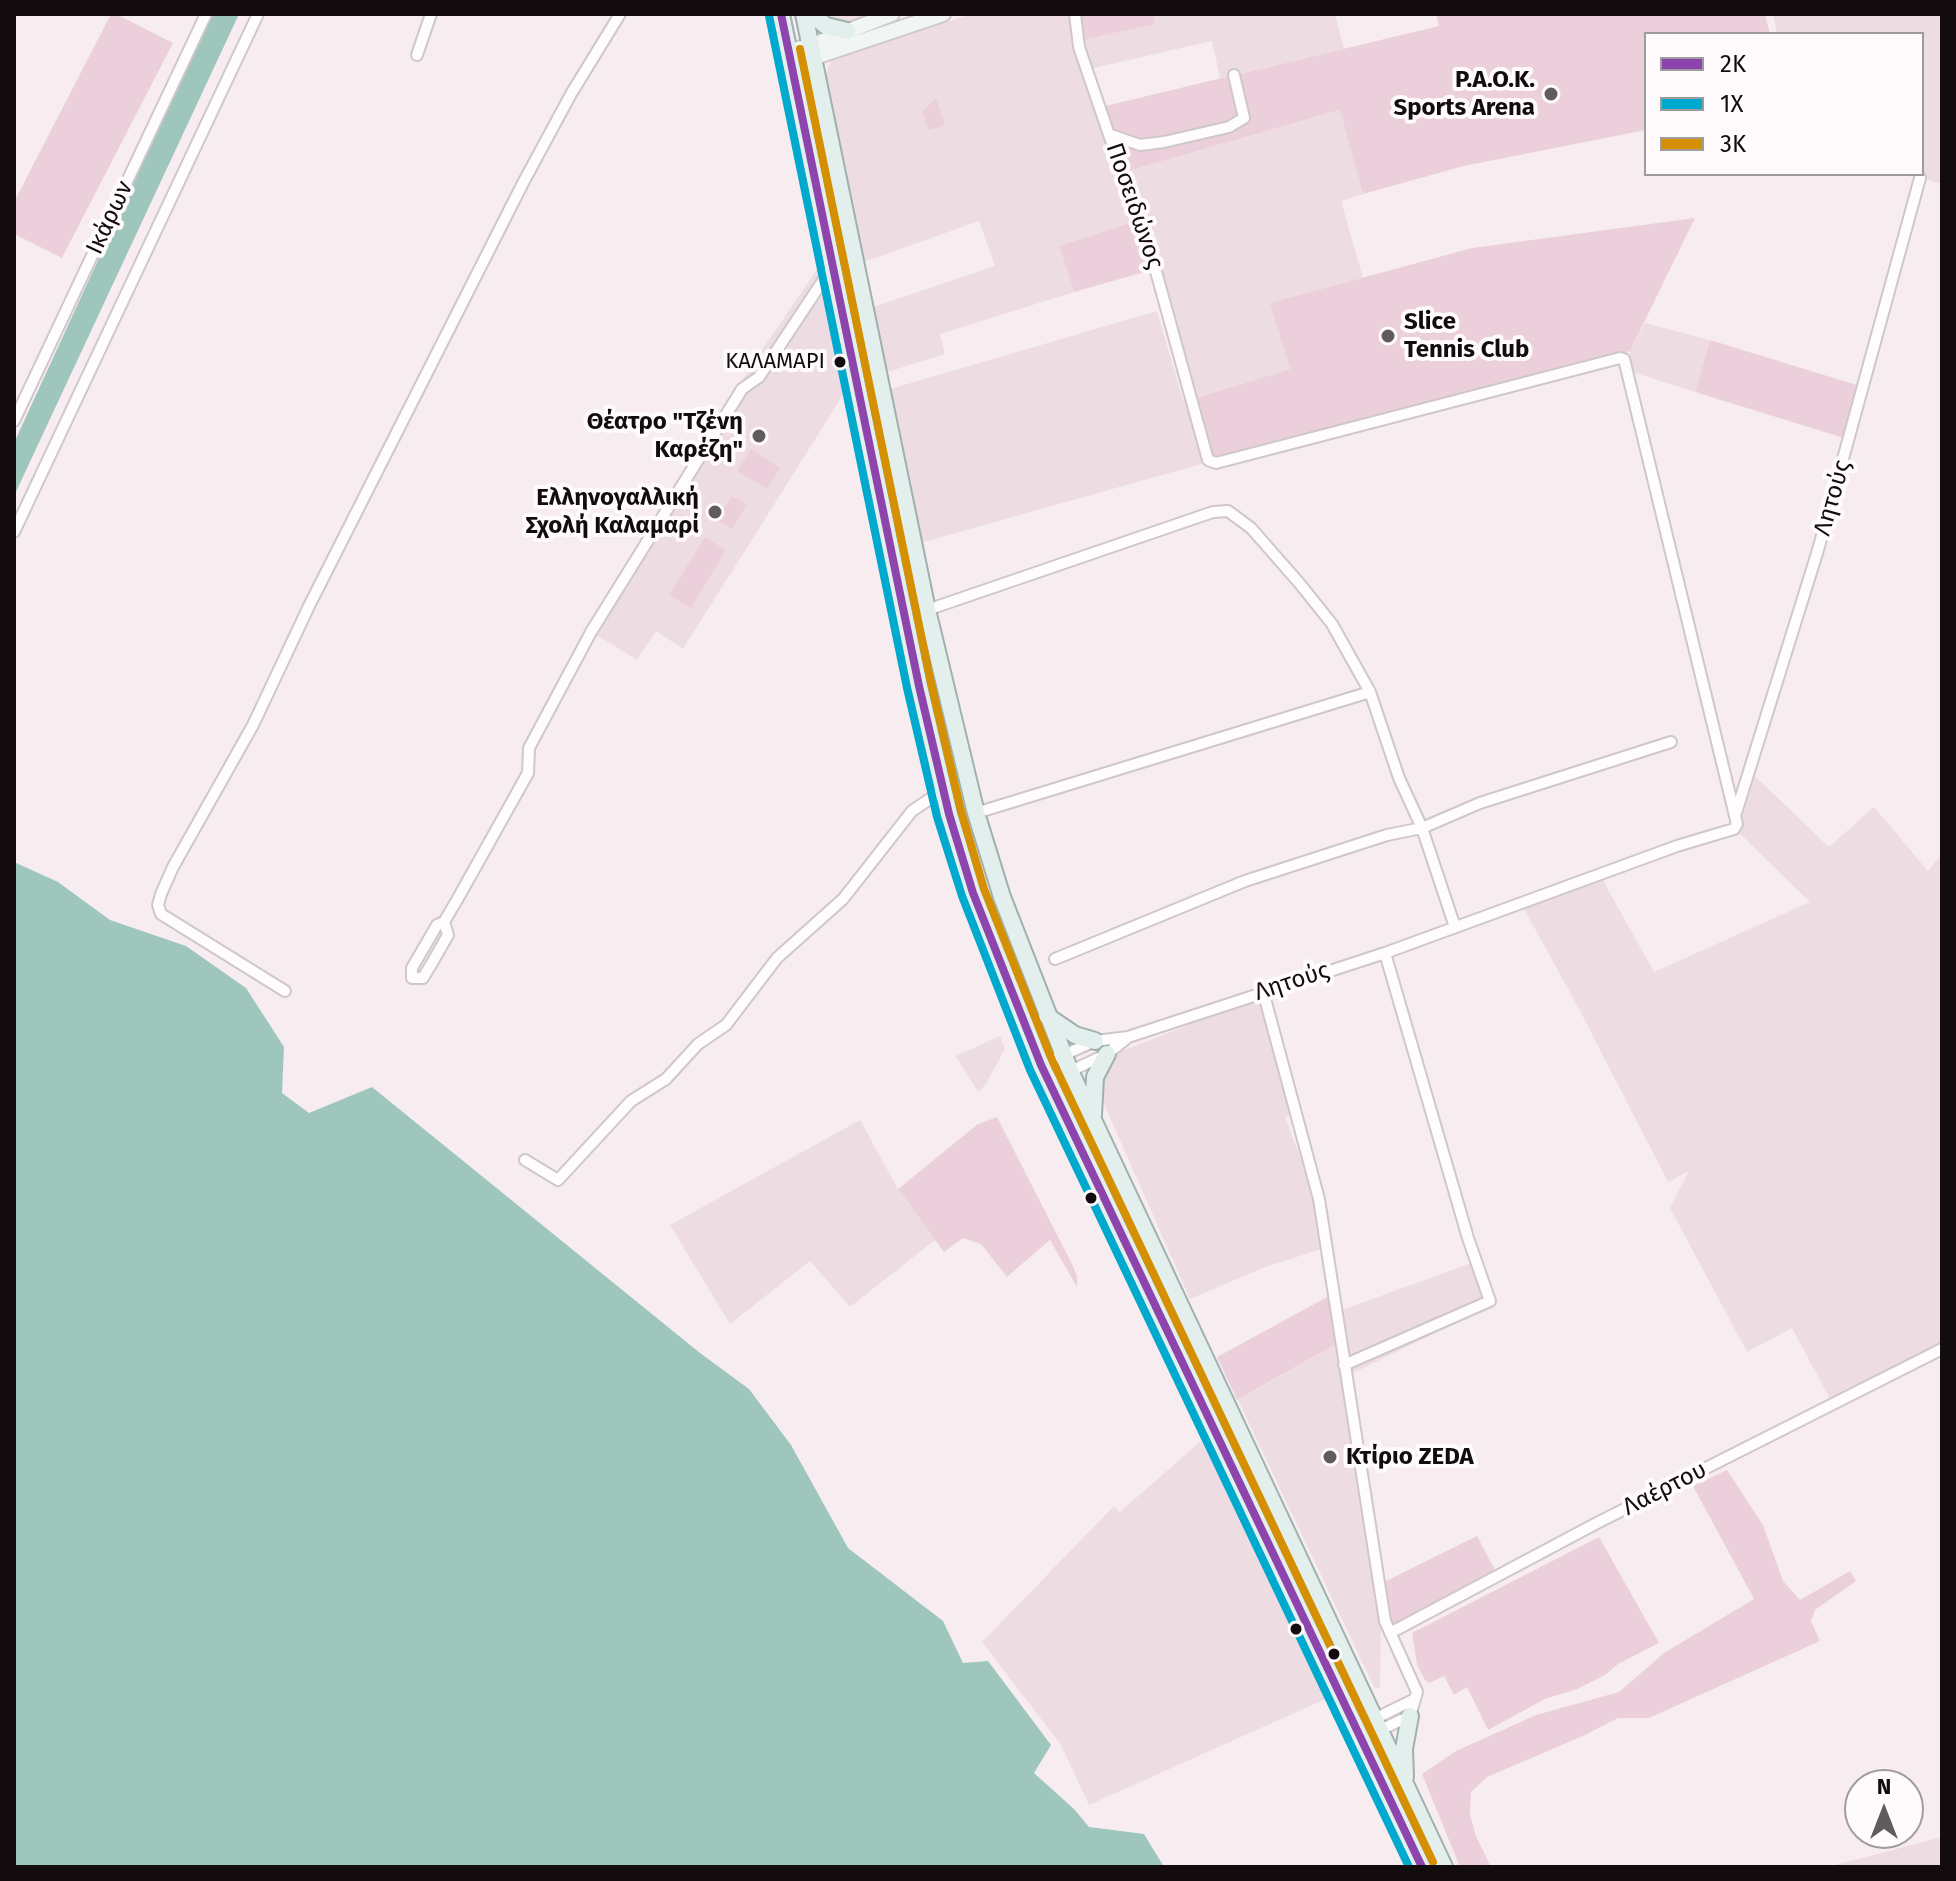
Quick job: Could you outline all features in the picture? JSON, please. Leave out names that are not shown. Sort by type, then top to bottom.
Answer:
[{"type":"main road","points":[[781,14],[891,559],[943,790],[973,893],[1041,1065],[1422,1867]]},
{"type":"main road","points":[[804,14],[927,610],[976,813],[1002,897],[1070,1071],[1444,1867]]},
{"type":"main road","points":[[812,14],[826,26],[847,31]]},
{"type":"main road","points":[[1047,1016],[1101,1048],[1095,1077],[1093,1120]]},
{"type":"main road","points":[[1406,1787],[1404,1749],[1410,1716]]},
{"type":"street","name":"Ικάρων","points":[[14,421],[206,14]]},
{"type":"street","points":[[14,532],[258,14]]},
{"type":"street","points":[[417,55],[431,14]]},
{"type":"street","points":[[285,991],[161,914],[158,905],[161,894],[253,725],[309,606],[523,183],[571,94],[620,14]]},
{"type":"street","points":[[811,52],[847,31],[892,14]]},
{"type":"street","points":[[789,57],[943,14]]},
{"type":"street","name":"Ποσειδώνος","points":[[1075,14],[1079,47],[1157,275],[1193,398],[1193,411],[1206,457],[1216,463],[1623,358],[1736,815]]},
{"type":"street","points":[[1111,135],[1140,145],[1229,127],[1244,118],[1234,75]]},
{"type":"street","name":"Λητούς","points":[[1041,1065],[1063,1055],[1101,1048],[1263,991],[1385,953],[1677,846],[1734,829],[1818,550],[1920,178]]},
{"type":"street","points":[[444,922],[448,935],[423,978],[412,978],[412,968],[437,925],[444,922],[528,773],[529,748],[591,632],[742,389],[759,377],[832,267]]},
{"type":"street","points":[[927,610],[1213,512],[1228,511],[1251,528],[1332,624],[1370,692],[1399,778],[1422,828],[1455,927]]},
{"type":"street","points":[[976,813],[1370,692]]},
{"type":"street","points":[[1055,959],[1245,881],[1387,835],[1422,828],[1480,803],[1671,742]]},
{"type":"street","points":[[525,1160],[558,1180],[631,1101],[666,1079],[698,1044],[726,1025],[777,958],[843,899],[912,811],[943,790]]},
{"type":"street","points":[[1344,1365],[1490,1301],[1468,1238],[1385,953]]},
{"type":"street","points":[[1263,991],[1319,1199],[1383,1611],[1415,1688],[1416,1698],[1410,1716],[1376,1725]]},
{"type":"street","name":"Λητούς","points":[[1049,1081],[1070,1071],[1101,1048],[1128,1037]]},
{"type":"street","name":"Λαέρτου","points":[[1390,1633],[1597,1523],[1942,1349]]},
{"type":"street","points":[[1359,1734],[1416,1698]]},
{"type":"shaded area","points":[[111,14],[173,43],[62,258],[14,234],[14,202]]},
{"type":"shaded area","points":[[211,14],[239,14],[14,496],[14,443]]},
{"type":"shaded area","points":[[817,14],[871,14],[838,27]]},
{"type":"shaded area","points":[[971,14],[1069,14],[1073,48],[1132,222],[1059,246],[1074,292],[940,334],[945,354],[884,373],[870,308],[995,266],[979,221],[861,263],[826,77],[828,67],[832,60]]},
{"type":"shaded area","points":[[1080,14],[1153,14],[1155,24],[1083,40]]},
{"type":"shaded area","points":[[1153,14],[1335,14],[1344,49],[1220,78],[1212,41],[1089,69],[1083,53],[1083,40],[1154,24]]},
{"type":"shaded area","points":[[1436,14],[1765,14],[1770,32],[1644,32],[1644,130],[1464,166],[1363,194],[1340,110],[1125,172],[1101,107],[1439,26]]},
{"type":"shaded area","points":[[1773,14],[1942,14],[1942,184],[1914,176],[1924,176],[1924,32],[1777,32]]},
{"type":"shaded area","points":[[936,98],[945,125],[929,130],[922,112]]},
{"type":"shaded area","points":[[1341,110],[1363,194],[1341,201],[1363,278],[1271,303],[1290,369],[1199,397],[1205,463],[920,543],[887,390],[1157,311],[1183,400],[1198,397],[1125,172]]},
{"type":"shaded area","name":"Slice Tennis Club","points":[[1695,218],[1630,351],[1205,463],[1196,413],[1199,397],[1290,369],[1270,303],[1472,248]]},
{"type":"shaded area","points":[[1132,222],[1148,271],[1074,292],[1059,246]]},
{"type":"shaded area","name":"Ελληνογαλλική Σχολή Καλαμαρί","points":[[818,268],[843,395],[683,649],[656,631],[637,660],[587,629],[753,363]]},
{"type":"shaded area","points":[[1645,323],[1710,340],[1695,392],[1632,372],[1630,351]]},
{"type":"shaded area","points":[[1710,340],[1860,386],[1844,438],[1695,392]]},
{"type":"shaded area","points":[[751,449],[780,468],[767,489],[737,471]]},
{"type":"shaded area","points":[[732,496],[747,505],[732,529],[717,520]]},
{"type":"shaded area","points":[[705,537],[726,550],[691,608],[669,595]]},
{"type":"shaded area","points":[[1755,776],[1829,847],[1874,807],[1928,871],[1942,854],[1942,1344],[1831,1401],[1792,1328],[1747,1352],[1670,1208],[1689,1171],[1668,1182],[1523,907],[1601,877],[1654,972],[1810,902],[1738,832]]},
{"type":"shaded area","points":[[14,862],[58,882],[110,920],[186,946],[246,988],[284,1047],[282,1093],[309,1113],[372,1087],[700,1353],[749,1389],[791,1445],[848,1548],[943,1621],[963,1663],[988,1661],[1051,1745],[1034,1773],[1089,1827],[1144,1834],[1164,1867],[14,1867]]},
{"type":"shaded area","points":[[1260,997],[1293,1114],[1285,1117],[1310,1183],[1324,1248],[1263,1268],[1190,1299],[1104,1104],[1100,1080],[1108,1062],[1122,1051]]},
{"type":"shaded area","points":[[1000,1036],[1005,1049],[978,1092],[956,1056]]},
{"type":"shaded area","points":[[997,1117],[1072,1264],[1077,1287],[1050,1240],[1007,1277],[981,1244],[963,1238],[944,1252],[898,1189],[978,1124]]},
{"type":"shaded area","points":[[860,1120],[898,1189],[935,1240],[850,1307],[810,1261],[730,1324],[670,1225]]},
{"type":"shaded area","points":[[1474,1262],[1491,1306],[1353,1373],[1342,1310]]},
{"type":"shaded area","points":[[1331,1295],[1338,1343],[1237,1400],[1217,1357]]},
{"type":"shaded area","points":[[1338,1343],[1381,1626],[1380,1688],[1375,1689],[1238,1400]]},
{"type":"shaded area","points":[[1201,1441],[1339,1693],[1089,1805],[1061,1745],[982,1642],[1114,1506],[1120,1512]]},
{"type":"shaded area","points":[[1727,1470],[1763,1525],[1783,1581],[1800,1600],[1850,1571],[1856,1581],[1815,1610],[1811,1621],[1820,1641],[1649,1718],[1618,1718],[1487,1777],[1471,1792],[1470,1815],[1491,1867],[1460,1867],[1422,1774],[1456,1751],[1536,1715],[1619,1692],[1664,1653],[1754,1599],[1693,1486]]},
{"type":"shaded area","points":[[1477,1536],[1495,1570],[1393,1626],[1384,1582]]},
{"type":"shaded area","points":[[1599,1537],[1659,1643],[1618,1664],[1605,1675],[1577,1689],[1545,1699],[1488,1730],[1467,1687],[1454,1695],[1444,1676],[1429,1683],[1425,1680],[1417,1665],[1412,1633]]},
{"type":"shaded area","points":[[1942,1837],[1942,1867],[1827,1867],[1896,1849],[1924,1849],[1924,1842]]},
{"type":"transit line","name":"2Κ","points":[[781,14],[919,686],[949,814],[973,893],[1041,1065],[1422,1867]]},
{"type":"transit line","name":"1Χ","points":[[769,16],[907,688],[937,817],[962,896],[1030,1070],[1409,1867]]},
{"type":"transit line","name":"3Κ","points":[[800,49],[931,683],[961,811],[984,889],[1052,1060],[1433,1862]]},
{"type":"place","name":"P.A.O.K. Sports Arena","points":[[1551,94]]},
{"type":"place","name":"Slice Tennis Club","points":[[1388,336]]},
{"type":"place","name":"ΚΑΛΑΜΑΡΙ","points":[[840,362]]},
{"type":"place","name":"Θέατρο \"Τζένη Καρέζη\"","points":[[759,436]]},
{"type":"place","name":"Ελληνογαλλική Σχολή Καλαμαρί","points":[[715,512]]},
{"type":"place","name":"Κτίριο ZEDA","points":[[1330,1457]]}]
